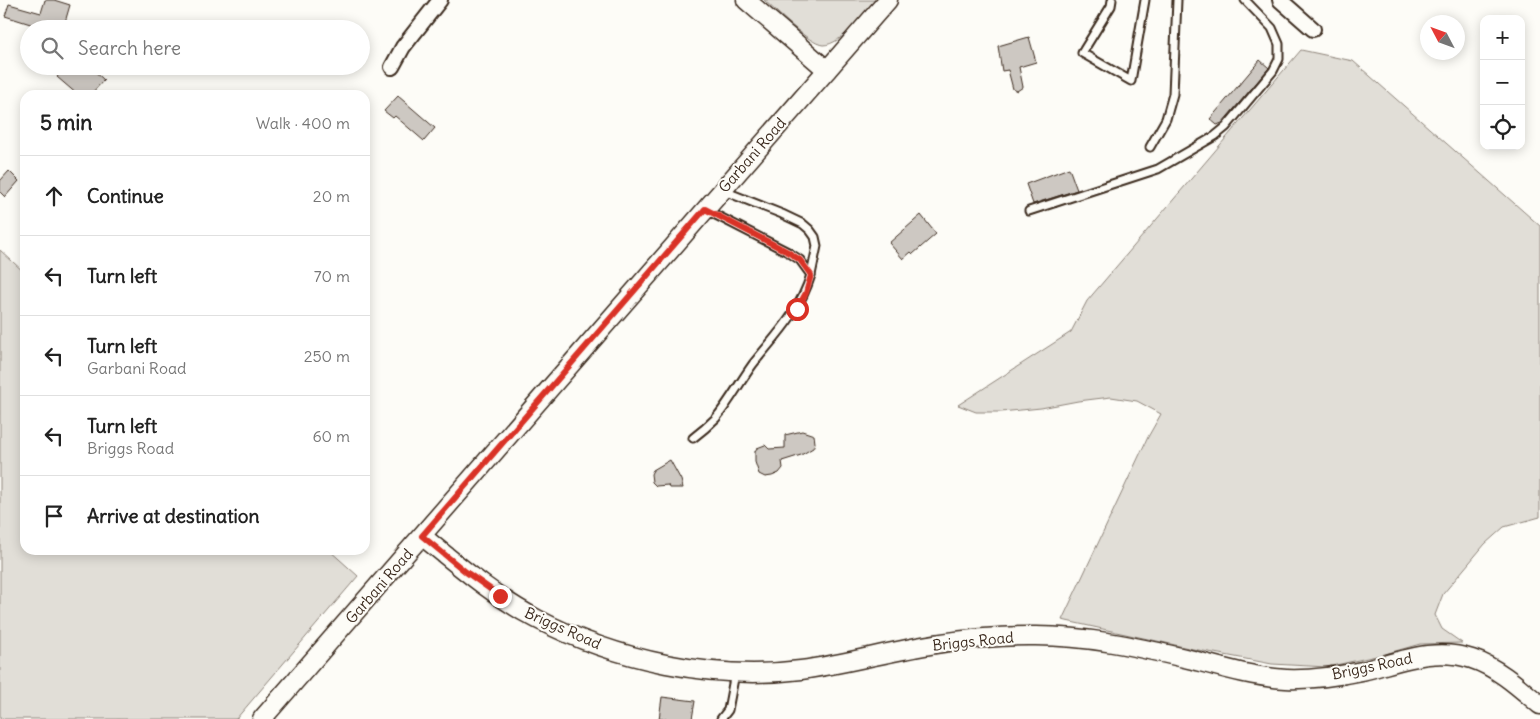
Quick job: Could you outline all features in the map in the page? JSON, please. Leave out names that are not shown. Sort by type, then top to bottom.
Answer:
[{"type":"street","points":[[392,67],[403,47],[440,0]]},
{"type":"street","points":[[746,0],[827,70]]},
{"type":"street","name":"Garbani Road","points":[[262,719],[888,0]]},
{"type":"street","points":[[1280,0],[1313,29]]},
{"type":"street","name":"Briggs Road","points":[[422,536],[466,572],[536,619],[582,640],[627,654],[711,671],[760,674],[802,670],[944,643],[1018,636],[1067,636],[1104,641],[1246,673],[1287,679],[1323,677],[1360,671],[1400,660],[1446,652],[1473,659],[1496,671],[1540,705]]},
{"type":"lane","points":[[1112,0],[1111,6],[1082,52],[1131,81],[1145,0]]},
{"type":"lane","points":[[1150,147],[1166,119],[1173,94],[1177,0]]},
{"type":"lane","points":[[1029,211],[1158,169],[1215,136],[1226,127],[1273,71],[1279,59],[1279,44],[1272,28],[1245,0]]},
{"type":"lane","points":[[693,438],[714,420],[723,409],[752,366],[797,309],[806,293],[817,246],[810,230],[803,224],[722,190]]},
{"type":"lane","points":[[705,209],[788,252],[800,260],[811,275]]},
{"type":"lane","points":[[721,719],[728,710],[735,673]]},
{"type":"shaded area","points":[[764,0],[875,0],[845,34],[830,44],[823,45],[801,33]]},
{"type":"shaded area","points":[[1301,50],[1353,61],[1540,226],[1540,517],[1504,527],[1485,544],[1443,594],[1435,615],[1442,629],[1462,643],[1420,644],[1327,667],[1272,664],[1193,649],[1062,620],[1148,437],[1161,414],[1137,401],[1111,397],[1001,412],[976,412],[958,405],[1071,332],[1087,301]]},
{"type":"shaded area","points":[[0,250],[20,268],[20,555],[335,555],[358,576],[236,719],[0,719]]},
{"type":"building","points":[[45,0],[54,0],[70,5],[66,20],[20,21],[5,16],[9,4],[41,13]]},
{"type":"building","points":[[1029,37],[1036,62],[1019,67],[1023,87],[1017,91],[1013,89],[1008,70],[1002,71],[998,46]]},
{"type":"building","points":[[1260,60],[1269,68],[1222,123],[1217,125],[1210,119]]},
{"type":"building","points":[[59,75],[99,75],[104,80],[95,90],[72,90],[57,77]]},
{"type":"building","points":[[398,96],[435,128],[424,141],[395,116],[393,118],[384,111]]},
{"type":"building","points":[[1069,168],[1077,190],[1033,204],[1026,184]]},
{"type":"building","points":[[9,171],[19,181],[5,197],[0,192],[0,181]]},
{"type":"building","points":[[921,215],[936,234],[913,254],[911,252],[903,259],[889,243]]},
{"type":"building","points":[[802,431],[814,435],[815,443],[813,448],[801,455],[782,461],[783,468],[779,473],[765,477],[759,474],[755,462],[755,451],[757,448],[765,445],[769,449],[785,448],[785,435]]},
{"type":"building","points":[[670,460],[681,480],[683,488],[669,488],[668,485],[656,486],[652,482],[651,474],[653,470]]},
{"type":"building","points":[[662,697],[695,701],[692,719],[659,719]]},
{"type":"route","points":[[500,596],[466,572],[422,536],[705,209],[788,252],[806,266],[811,275],[806,293],[797,309]]}]
